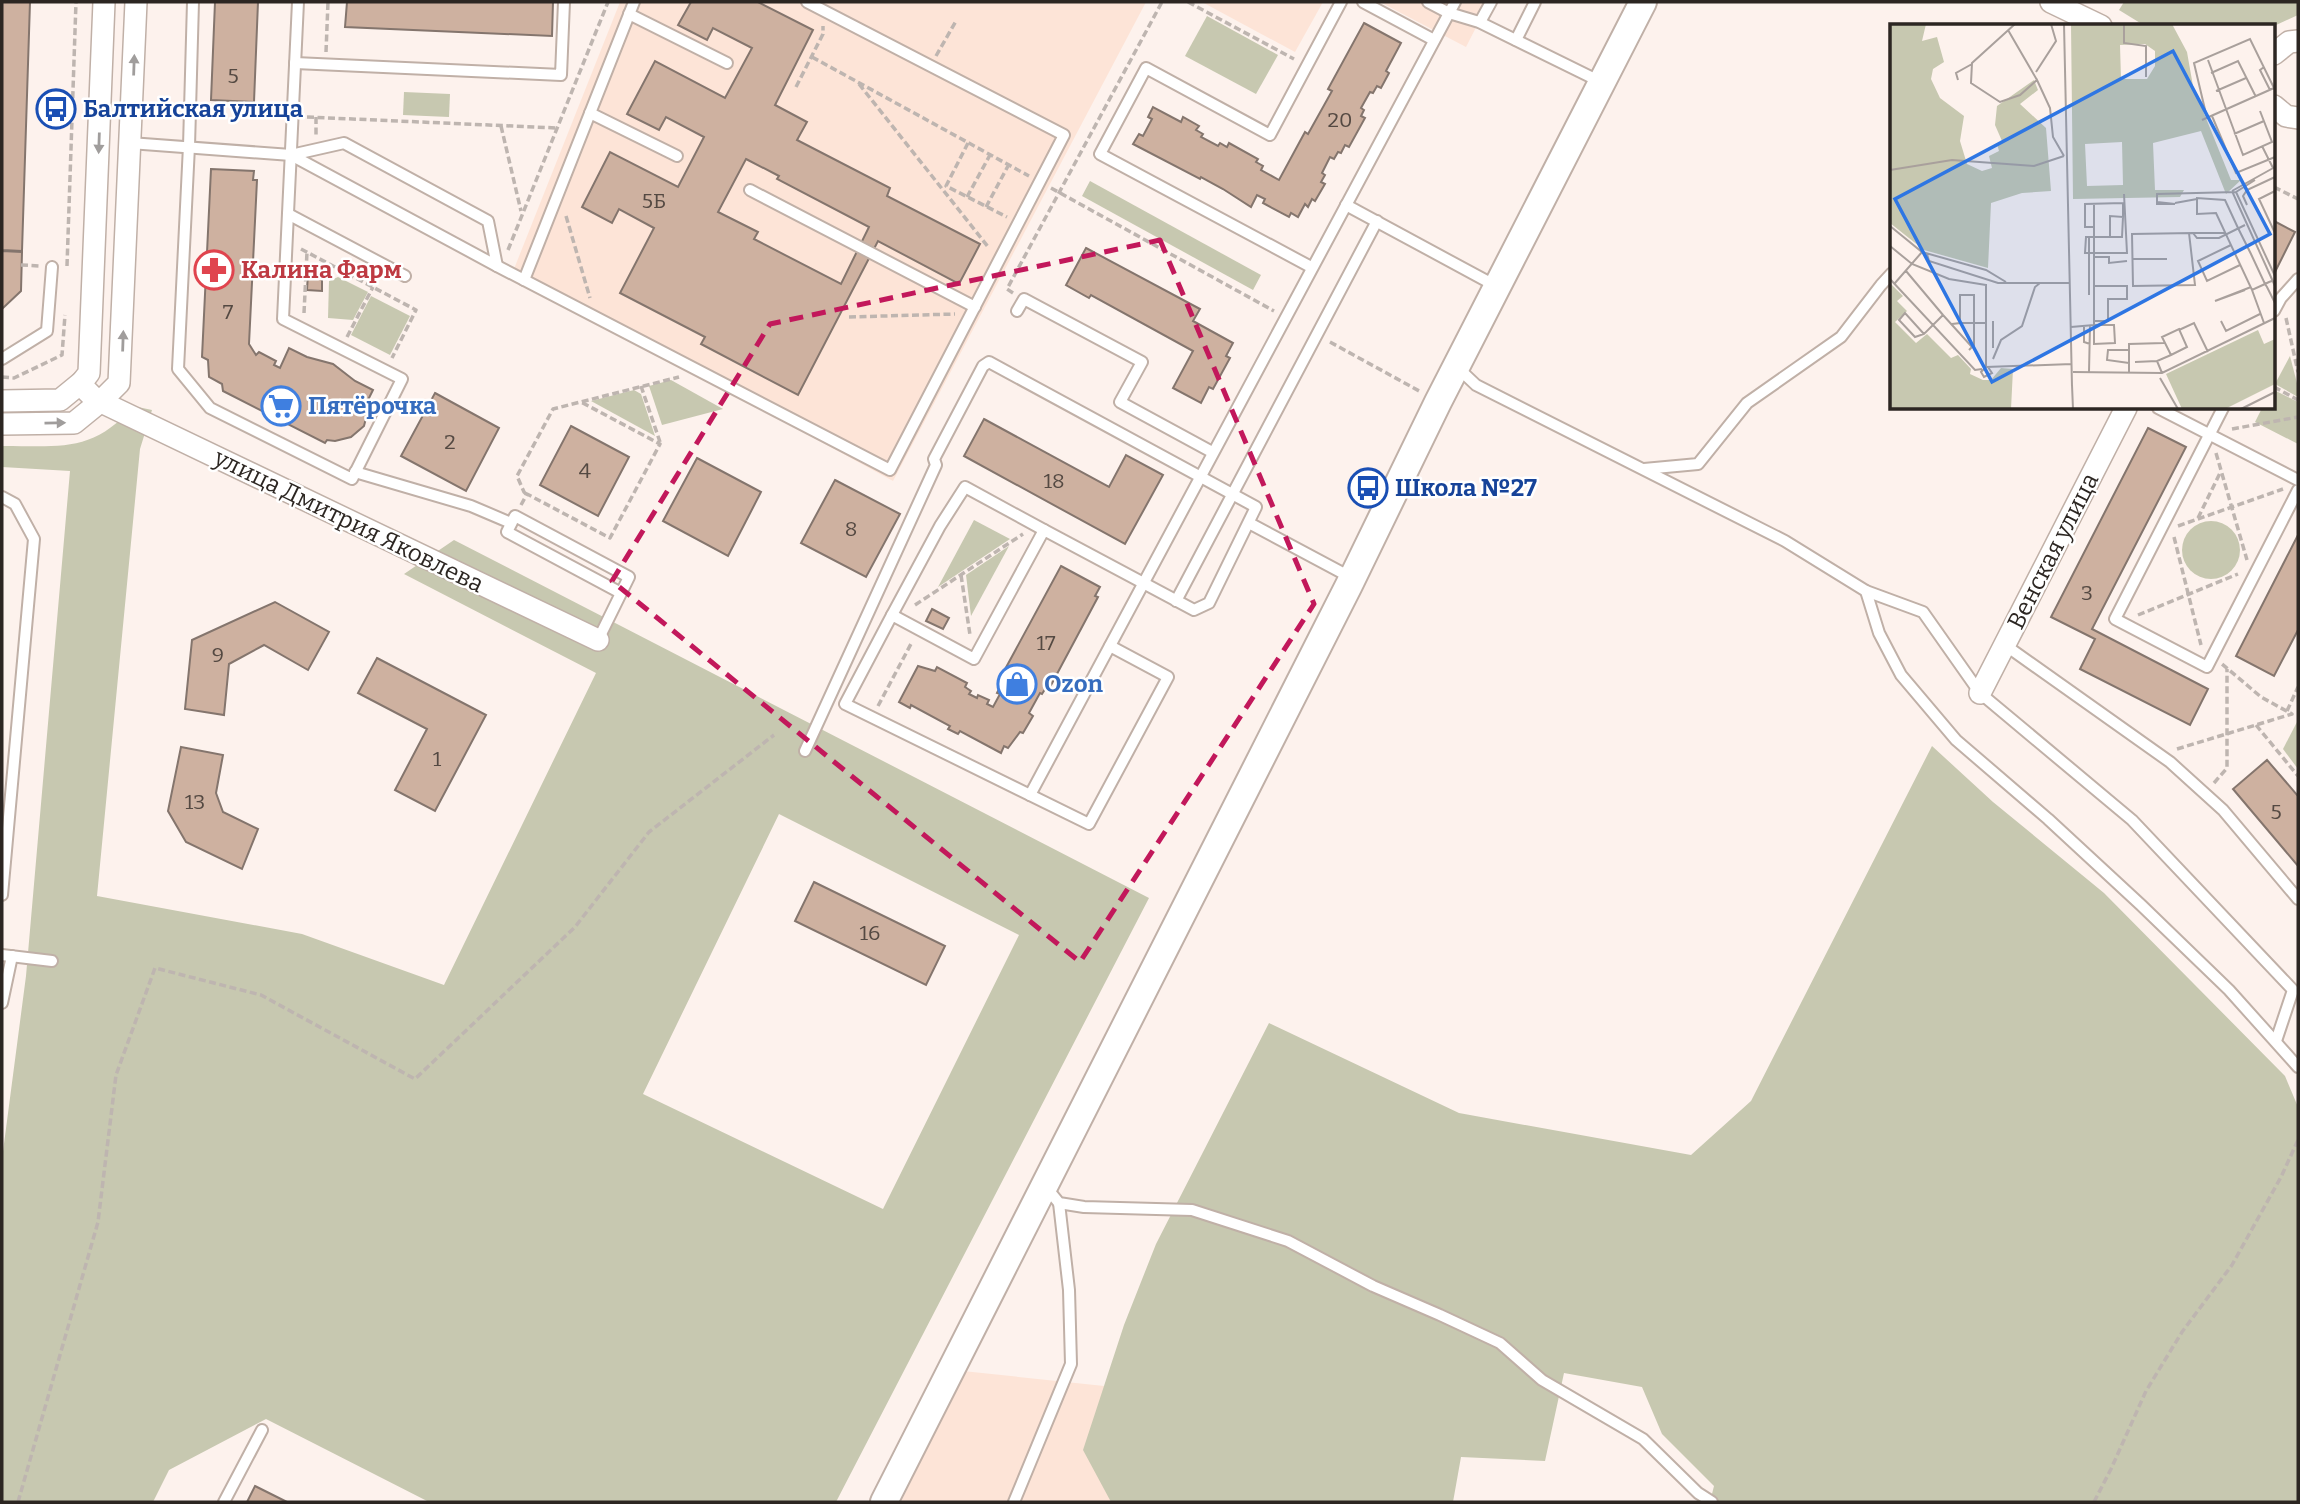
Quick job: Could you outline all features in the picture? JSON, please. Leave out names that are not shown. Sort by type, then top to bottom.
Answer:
[{"type":"street","points":[[3,401],[60,400],[82,383],[89,373],[104,2]]},
{"type":"street","points":[[2,424],[74,423],[119,383],[136,2]]},
{"type":"street","points":[[884,1502],[1051,1194],[1438,402],[1643,2]]},
{"type":"street","points":[[2051,2],[2097,24]]},
{"type":"street","points":[[2276,52],[2289,42],[2298,41]]},
{"type":"street","name":"улица Дмитрия Яковлева","points":[[82,383],[90,395],[101,401],[598,640]]},
{"type":"street","points":[[2,424],[10,414],[9,407],[3,401]]},
{"type":"street","name":"Венская улица","points":[[1980,694],[2125,410]]},
{"type":"lane","points":[[193,2],[178,369],[210,408],[352,479],[402,379],[283,319],[298,2]]},
{"type":"lane","points":[[295,63],[561,75],[564,2]]},
{"type":"lane","points":[[524,280],[634,2]]},
{"type":"lane","points":[[291,155],[499,267],[890,470],[1064,135],[807,2]]},
{"type":"lane","points":[[1311,267],[1100,154],[1146,68],[1270,135],[1341,2]]},
{"type":"lane","points":[[1363,2],[1434,40]]},
{"type":"lane","points":[[1428,2],[1449,13],[1480,22],[1601,82]]},
{"type":"lane","points":[[1030,795],[1454,2]]},
{"type":"lane","points":[[1480,22],[1491,2]]},
{"type":"lane","points":[[1516,40],[1535,2]]},
{"type":"lane","points":[[629,14],[727,63]]},
{"type":"lane","points":[[590,113],[677,156]]},
{"type":"lane","points":[[130,144],[291,155],[344,143],[488,221],[499,267]]},
{"type":"lane","points":[[750,190],[973,310]]},
{"type":"lane","points":[[1346,205],[1498,287]]},
{"type":"lane","points":[[288,214],[405,276]]},
{"type":"lane","points":[[1176,601],[1377,221]]},
{"type":"lane","points":[[2,359],[47,331],[52,267]]},
{"type":"lane","points":[[1644,469],[1698,464],[1747,403],[1840,337],[1890,275]]},
{"type":"lane","points":[[2276,307],[2298,279]]},
{"type":"lane","points":[[1017,311],[1024,299],[1142,362],[1120,402],[1212,452]]},
{"type":"lane","points":[[805,751],[936,465],[934,459],[983,366],[989,362],[1256,507],[1209,603],[1194,610],[965,488],[940,526],[895,616],[845,704],[1089,824],[1168,677],[1110,646]]},
{"type":"lane","points":[[1457,367],[1476,385],[1785,541],[1866,591],[1923,612],[1980,694],[2132,820],[2293,990],[2276,1041]]},
{"type":"lane","points":[[2162,410],[2298,481]]},
{"type":"lane","points":[[2222,410],[2115,620],[2207,667],[2293,489]]},
{"type":"lane","points":[[355,472],[513,519],[629,577],[598,640]]},
{"type":"lane","points":[[2,497],[15,504],[34,539],[2,895]]},
{"type":"lane","points":[[513,519],[507,532],[621,593]]},
{"type":"lane","points":[[1249,523],[1352,578]]},
{"type":"lane","points":[[895,616],[974,658],[1040,528]]},
{"type":"lane","points":[[1866,591],[1879,634],[1901,675],[1956,740],[2132,896],[2229,990],[2298,1067]]},
{"type":"lane","points":[[2005,645],[2170,762],[2223,810],[2298,899]]},
{"type":"lane","points":[[2,1003],[7,956],[52,961]]},
{"type":"lane","points":[[1014,1502],[1071,1364],[1069,1290],[1051,1194]]},
{"type":"lane","points":[[1051,1194],[1084,1207],[1192,1210],[1288,1241],[1373,1286],[1500,1343],[1542,1380],[1643,1439],[1698,1493],[1712,1502]]},
{"type":"lane","points":[[224,1502],[262,1430]]},
{"type":"path","points":[[67,271],[76,2]]},
{"type":"path","points":[[326,64],[328,2]]},
{"type":"path","points":[[499,267],[608,2]]},
{"type":"path","points":[[1024,299],[1007,289],[1162,2]]},
{"type":"path","points":[[1188,2],[1307,66]]},
{"type":"path","points":[[930,66],[956,21]]},
{"type":"path","points":[[796,87],[824,34]]},
{"type":"path","points":[[812,57],[1285,317]]},
{"type":"path","points":[[858,82],[999,261]]},
{"type":"path","points":[[292,116],[556,128]]},
{"type":"path","points":[[501,126],[522,214]]},
{"type":"path","points":[[968,143],[946,186],[1019,222]]},
{"type":"path","points":[[967,197],[990,155]]},
{"type":"path","points":[[986,207],[1008,165]]},
{"type":"path","points":[[2276,188],[2298,199]]},
{"type":"path","points":[[566,216],[596,318]]},
{"type":"path","points":[[287,241],[416,310],[391,359],[380,354]]},
{"type":"path","points":[[303,330],[307,252]]},
{"type":"path","points":[[337,331],[348,337],[373,287]]},
{"type":"path","points":[[2281,298],[2298,372]]},
{"type":"path","points":[[849,317],[973,310]]},
{"type":"path","points":[[2,377],[15,377],[62,355],[65,313]]},
{"type":"path","points":[[1318,336],[1438,402]]},
{"type":"path","points":[[641,386],[660,444],[610,538],[524,492],[517,476],[553,409],[678,376]]},
{"type":"path","points":[[2276,388],[2298,400]]},
{"type":"path","points":[[581,402],[660,444]]},
{"type":"path","points":[[2120,622],[2250,569],[2210,433],[2298,416]]},
{"type":"path","points":[[2197,519],[2221,471]]},
{"type":"path","points":[[2207,667],[2171,528],[2293,489]]},
{"type":"path","points":[[513,519],[527,494]]},
{"type":"path","points":[[895,616],[1040,528]]},
{"type":"path","points":[[961,575],[974,658]]},
{"type":"path","points":[[872,717],[919,629]]},
{"type":"path","points":[[2212,656],[2261,697],[2298,717]]},
{"type":"path","points":[[2213,784],[2227,768],[2227,668]]},
{"type":"path","points":[[2287,711],[2298,687]]},
{"type":"path","points":[[2177,749],[2292,714]]},
{"type":"path","points":[[2256,725],[2298,776]]},
{"type":"path","points":[[18,1502],[99,1222],[116,1076],[155,968],[261,995],[415,1079],[575,927],[649,832],[774,735]]},
{"type":"path","points":[[2094,1502],[2146,1391],[2182,1332],[2232,1265],[2281,1177],[2298,1140]]},
{"type":"highlighted area","points":[[1160,240],[1314,604],[1080,962],[612,581],[770,324]]},
{"type":"shaded area","points":[[620,2],[1146,2],[893,481],[512,274]]},
{"type":"shaded area","points":[[1202,2],[1323,2],[1295,52]]},
{"type":"shaded area","points":[[1380,2],[1489,2],[1466,47]]},
{"type":"shaded area","points":[[1408,1360],[1394,1502],[901,1502],[963,1371],[1104,1386]]},
{"type":"green space","points":[[2124,2],[2298,2],[2298,15],[2276,25],[2142,24],[2119,10]]},
{"type":"green space","points":[[1207,16],[1278,55],[1256,94],[1185,56]]},
{"type":"green space","points":[[404,92],[450,94],[449,117],[403,115]]},
{"type":"green space","points":[[1090,181],[1261,275],[1253,290],[1082,196]]},
{"type":"green space","points":[[338,277],[368,292],[353,320],[328,318],[329,281]]},
{"type":"green space","points":[[371,296],[410,316],[390,355],[351,335]]},
{"type":"green space","points":[[2290,356],[2298,397],[2276,382]]},
{"type":"green space","points":[[671,380],[723,409],[662,425],[649,386]]},
{"type":"green space","points":[[634,390],[641,394],[655,436],[591,401]]},
{"type":"green space","points":[[2276,391],[2298,402],[2298,444],[2255,422],[2261,410],[2276,410]]},
{"type":"green space","points":[[133,406],[152,410],[140,449],[97,896],[302,934],[444,985],[596,673],[404,574],[454,540],[1149,898],[836,1502],[429,1502],[266,1419],[169,1470],[153,1502],[2,1502],[2,1159],[26,976],[70,471],[2,467],[3,446],[74,444],[104,432]],"holes":[[[779,814],[1019,935],[883,1209],[643,1094]]]},
{"type":"green space","points":[[974,520],[1010,539],[938,587]]},
{"type":"green space","points":[[2211,521],[2222,523],[2235,534],[2240,550],[2238,561],[2227,574],[2211,579],[2200,577],[2187,566],[2182,550],[2184,539],[2195,526]]},
{"type":"green space","points":[[1009,546],[971,616],[966,575]]},
{"type":"green space","points":[[2298,722],[2298,769],[2283,749]]},
{"type":"green space","points":[[1932,746],[1993,802],[2104,893],[2285,1076],[2298,1107],[2298,1502],[1710,1502],[1714,1486],[1662,1434],[1642,1387],[1564,1373],[1545,1461],[1461,1457],[1453,1502],[1111,1502],[1083,1450],[1124,1325],[1156,1244],[1269,1023],[1459,1113],[1691,1155],[1751,1101]]},
{"type":"building","points":[[2,2],[30,2],[22,251],[2,250]]},
{"type":"building","points":[[215,2],[258,2],[254,102],[211,100]]},
{"type":"building","points":[[347,2],[553,2],[552,36],[345,27]]},
{"type":"building","points":[[691,2],[758,2],[813,30],[775,105],[807,122],[797,140],[890,188],[887,196],[980,244],[959,284],[878,241],[798,395],[701,344],[705,337],[620,293],[654,228],[619,209],[612,223],[582,207],[610,152],[678,187],[704,137],[666,117],[659,130],[627,114],[655,61],[725,98],[752,48],[713,28],[707,40],[678,25]],"holes":[[[746,159],[779,176],[777,179],[869,227],[841,284],[754,239],[758,232],[718,212]]]},
{"type":"building","points":[[1364,23],[1401,43],[1386,71],[1389,73],[1381,88],[1377,86],[1373,93],[1370,92],[1361,108],[1364,110],[1361,116],[1365,118],[1349,147],[1345,145],[1334,159],[1330,157],[1322,173],[1325,175],[1321,182],[1325,184],[1315,201],[1312,199],[1308,207],[1305,204],[1298,217],[1291,213],[1289,217],[1263,203],[1265,199],[1257,195],[1251,207],[1201,177],[1200,179],[1133,144],[1139,134],[1143,136],[1152,119],[1148,117],[1153,107],[1181,122],[1183,117],[1199,126],[1196,130],[1203,134],[1201,137],[1218,146],[1220,143],[1227,147],[1229,143],[1258,159],[1256,162],[1263,166],[1261,170],[1279,180],[1305,132],[1308,134],[1332,91],[1328,89]]},
{"type":"building","points":[[211,169],[254,171],[253,180],[257,180],[249,344],[256,355],[259,352],[276,361],[274,365],[280,368],[289,348],[307,357],[333,364],[355,381],[373,390],[367,402],[364,426],[351,437],[327,440],[325,443],[223,391],[222,384],[209,377],[208,360],[202,357]]},
{"type":"building","points":[[2276,222],[2295,232],[2276,270]]},
{"type":"building","points":[[1086,248],[1200,309],[1193,321],[1233,343],[1226,356],[1230,358],[1213,389],[1209,387],[1201,403],[1173,388],[1193,351],[1091,295],[1089,298],[1066,285]]},
{"type":"building","points":[[2,251],[22,252],[21,291],[2,309]]},
{"type":"building","points":[[308,273],[322,273],[322,291],[307,290]]},
{"type":"building","points":[[435,393],[499,428],[466,491],[401,456]]},
{"type":"building","points":[[984,419],[1109,487],[1126,455],[1163,475],[1125,544],[964,456]]},
{"type":"building","points":[[571,426],[629,457],[598,516],[540,485]]},
{"type":"building","points":[[2148,428],[2186,447],[2092,629],[2208,689],[2190,725],[2080,669],[2095,639],[2051,617]]},
{"type":"building","points":[[697,458],[761,492],[728,556],[663,521]]},
{"type":"building","points":[[835,480],[900,514],[866,577],[801,543]]},
{"type":"building","points":[[2298,535],[2298,630],[2274,676],[2236,656]]},
{"type":"building","points":[[1061,566],[1100,587],[1095,596],[1098,597],[1050,687],[1047,686],[1042,694],[1040,693],[1029,713],[1033,716],[1023,733],[1020,732],[1008,748],[1004,746],[1001,753],[960,731],[958,734],[948,729],[950,726],[911,705],[910,708],[899,702],[918,666],[935,671],[937,667],[967,683],[965,687],[971,691],[969,694],[989,700],[987,704],[993,707],[1006,675],[1003,673]]},
{"type":"building","points":[[275,602],[329,632],[308,670],[264,645],[229,664],[224,715],[185,709],[192,640]]},
{"type":"building","points":[[932,609],[949,618],[943,629],[926,621]]},
{"type":"building","points":[[377,658],[486,715],[435,811],[395,790],[427,729],[358,693]]},
{"type":"building","points":[[181,747],[223,755],[216,793],[223,812],[258,829],[242,869],[186,842],[168,811]]},
{"type":"building","points":[[2267,760],[2298,796],[2298,866],[2233,789]]},
{"type":"building","points":[[814,882],[945,946],[926,985],[795,921]]},
{"type":"building","points":[[255,1486],[287,1502],[247,1502]]},
{"type":"place","name":"Балтийская улица","points":[[56,109]]},
{"type":"place","name":"Калина Фарм","points":[[214,270]]},
{"type":"place","name":"Пятёрочка","points":[[281,406]]},
{"type":"place","name":"Школа №27","points":[[1368,488]]},
{"type":"place","name":"Ozon","points":[[1017,684]]}]
